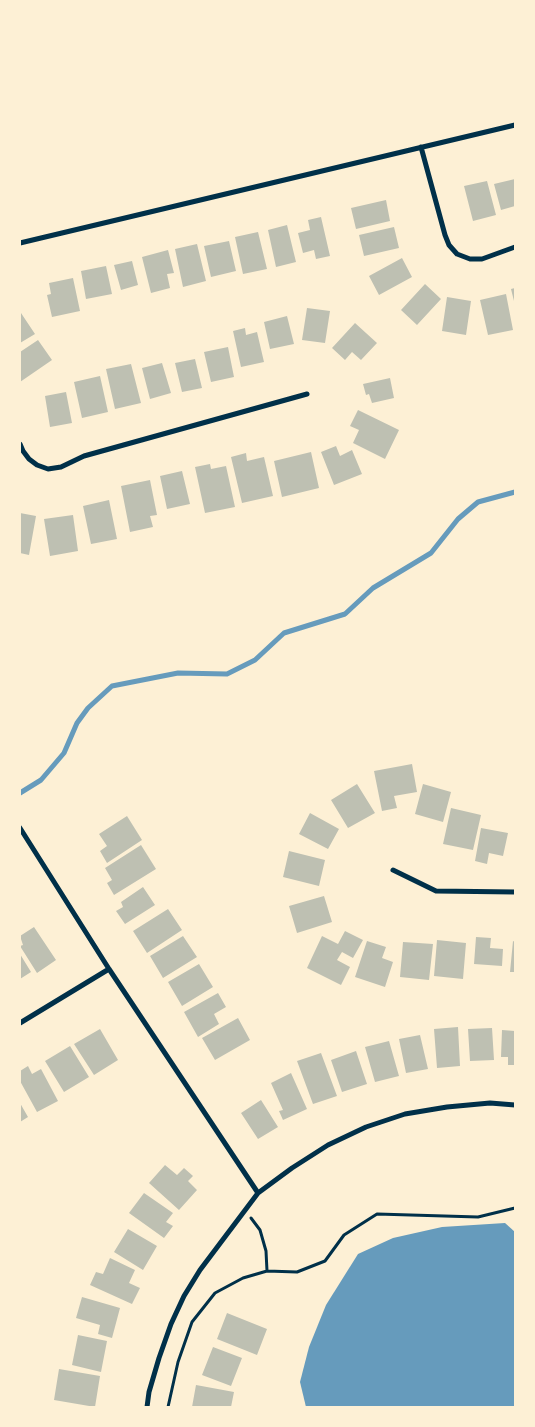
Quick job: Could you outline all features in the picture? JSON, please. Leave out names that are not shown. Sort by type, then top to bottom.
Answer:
[{"type":"street","points":[[20,243],[515,125]]},
{"type":"street","points":[[421,147],[444,235],[449,245],[457,254],[470,259],[482,259],[515,247]]},
{"type":"street","points":[[20,444],[23,451],[37,465],[48,469],[61,467],[84,456],[307,394]]},
{"type":"street","points":[[20,828],[109,969],[258,1193]]},
{"type":"street","points":[[393,870],[436,891],[515,892]]},
{"type":"street","points":[[20,1023],[109,969]]},
{"type":"street","points":[[147,1407],[159,1358],[171,1324],[184,1296],[200,1270],[258,1193],[328,1145],[366,1127],[405,1114],[447,1107],[490,1103],[515,1105]]},
{"type":"path","points":[[168,1407],[178,1362],[192,1322],[215,1293],[243,1278],[267,1271],[297,1272],[325,1260],[344,1235],[377,1214],[478,1218],[515,1208]]},
{"type":"path","points":[[245,1209],[260,1230],[266,1251],[267,1271]]},
{"type":"water","points":[[505,1223],[515,1232],[515,1407],[306,1407],[300,1382],[309,1347],[326,1305],[358,1254],[393,1238],[442,1227]]},
{"type":"building","points":[[515,179],[515,206],[501,210],[494,184]]},
{"type":"building","points":[[487,181],[496,215],[473,221],[464,186]]},
{"type":"building","points":[[386,200],[390,221],[356,229],[351,208]]},
{"type":"building","points":[[321,217],[330,256],[316,259],[314,250],[303,253],[298,233],[310,230],[308,220]]},
{"type":"building","points":[[287,225],[296,262],[276,267],[268,230]]},
{"type":"building","points":[[394,227],[399,248],[364,256],[359,235]]},
{"type":"building","points":[[258,232],[267,269],[243,274],[235,237]]},
{"type":"building","points":[[229,241],[236,271],[211,277],[204,246]]},
{"type":"building","points":[[197,244],[206,281],[183,287],[175,249]]},
{"type":"building","points":[[168,250],[174,273],[167,274],[170,288],[151,293],[142,257]]},
{"type":"building","points":[[402,258],[412,277],[379,295],[369,276]]},
{"type":"building","points":[[132,261],[138,285],[121,290],[114,265]]},
{"type":"building","points":[[106,266],[112,294],[86,299],[81,271]]},
{"type":"building","points":[[73,278],[80,311],[52,317],[47,295],[51,294],[49,283]]},
{"type":"building","points":[[425,284],[441,299],[417,325],[401,310]]},
{"type":"building","points":[[515,288],[515,301],[514,301],[511,289]]},
{"type":"building","points":[[506,294],[513,330],[488,335],[480,300]]},
{"type":"building","points":[[447,297],[471,301],[466,335],[442,331]]},
{"type":"building","points":[[307,308],[330,311],[325,343],[302,340]]},
{"type":"building","points":[[20,314],[35,334],[20,343]]},
{"type":"building","points":[[287,316],[294,344],[270,349],[264,322]]},
{"type":"building","points":[[355,323],[377,343],[361,360],[352,352],[345,360],[332,348]]},
{"type":"building","points":[[245,328],[246,335],[257,332],[264,362],[241,367],[233,331]]},
{"type":"building","points":[[38,340],[52,360],[20,382],[20,352]]},
{"type":"building","points":[[228,347],[234,377],[211,382],[204,352]]},
{"type":"building","points":[[195,359],[202,388],[182,392],[175,363]]},
{"type":"building","points":[[162,363],[171,393],[150,399],[142,368]]},
{"type":"building","points":[[131,364],[141,403],[115,409],[106,369]]},
{"type":"building","points":[[100,376],[108,412],[82,418],[74,382]]},
{"type":"building","points":[[390,378],[394,398],[372,403],[369,394],[366,395],[363,384]]},
{"type":"building","points":[[66,392],[72,423],[50,427],[45,396]]},
{"type":"building","points":[[358,410],[399,430],[385,459],[353,443],[359,430],[350,426]]},
{"type":"building","points":[[336,446],[340,456],[352,450],[362,474],[334,485],[321,452]]},
{"type":"building","points":[[311,452],[319,488],[282,497],[274,461]]},
{"type":"building","points":[[246,453],[247,461],[264,457],[273,496],[242,503],[231,457]]},
{"type":"building","points":[[210,464],[211,469],[226,466],[235,507],[205,513],[195,467]]},
{"type":"building","points":[[182,471],[190,504],[167,509],[160,476]]},
{"type":"building","points":[[150,480],[157,515],[150,516],[153,527],[130,532],[121,486]]},
{"type":"building","points":[[109,500],[117,539],[91,544],[83,506]]},
{"type":"building","points":[[20,513],[36,516],[29,555],[20,553]]},
{"type":"building","points":[[73,515],[78,551],[50,556],[44,519]]},
{"type":"building","points":[[412,764],[417,792],[394,796],[397,808],[382,811],[374,771]]},
{"type":"building","points":[[357,784],[375,813],[348,828],[331,800]]},
{"type":"building","points":[[423,784],[451,792],[443,822],[415,814]]},
{"type":"building","points":[[451,808],[481,815],[473,850],[443,844]]},
{"type":"building","points":[[310,813],[339,829],[328,849],[299,834]]},
{"type":"building","points":[[127,816],[142,840],[107,863],[100,851],[107,846],[99,834]]},
{"type":"building","points":[[481,828],[508,833],[503,856],[489,853],[487,864],[475,861]]},
{"type":"building","points":[[141,845],[156,869],[114,895],[107,883],[112,880],[105,868]]},
{"type":"building","points":[[289,851],[325,860],[319,886],[283,877]]},
{"type":"building","points":[[143,887],[155,905],[125,924],[116,911],[123,907],[121,902]]},
{"type":"building","points":[[324,896],[332,922],[297,933],[289,906]]},
{"type":"building","points":[[168,909],[182,930],[147,953],[133,931]]},
{"type":"building","points":[[34,927],[56,960],[37,973],[20,946],[23,945],[20,936]]},
{"type":"building","points":[[345,931],[363,940],[353,958],[342,952],[337,960],[350,967],[341,985],[307,968],[322,936],[338,944]]},
{"type":"building","points":[[183,936],[197,957],[163,978],[150,956]]},
{"type":"building","points":[[476,937],[491,938],[490,948],[503,949],[502,966],[474,964]]},
{"type":"building","points":[[437,940],[466,943],[463,979],[434,976]]},
{"type":"building","points":[[367,941],[386,947],[382,958],[393,962],[385,987],[355,977]]},
{"type":"building","points":[[513,941],[515,942],[515,972],[510,972]]},
{"type":"building","points":[[403,942],[433,944],[429,980],[400,977]]},
{"type":"building","points":[[20,954],[31,972],[20,979]]},
{"type":"building","points":[[199,964],[213,987],[182,1006],[168,982]]},
{"type":"building","points":[[218,993],[226,1007],[214,1014],[219,1024],[198,1037],[184,1012]]},
{"type":"building","points":[[238,1018],[250,1040],[215,1060],[202,1038]]},
{"type":"building","points":[[458,1027],[460,1066],[437,1068],[434,1029]]},
{"type":"building","points":[[492,1028],[494,1060],[470,1061],[468,1029]]},
{"type":"building","points":[[100,1029],[118,1060],[94,1075],[74,1044]]},
{"type":"building","points":[[502,1030],[515,1031],[515,1065],[508,1065],[508,1057],[501,1057]]},
{"type":"building","points":[[420,1035],[428,1069],[406,1073],[399,1039]]},
{"type":"building","points":[[389,1041],[399,1076],[375,1082],[365,1047]]},
{"type":"building","points":[[70,1046],[89,1077],[64,1092],[45,1061]]},
{"type":"building","points":[[356,1051],[367,1084],[342,1092],[331,1060]]},
{"type":"building","points":[[321,1053],[337,1096],[313,1104],[297,1061]]},
{"type":"building","points":[[28,1066],[32,1074],[41,1069],[58,1101],[37,1112],[20,1081],[20,1071]]},
{"type":"building","points":[[291,1073],[307,1109],[283,1120],[279,1111],[283,1110],[271,1083]]},
{"type":"building","points":[[261,1100],[278,1127],[258,1139],[241,1113]]},
{"type":"building","points":[[20,1103],[28,1117],[20,1122]]},
{"type":"building","points":[[165,1165],[177,1175],[184,1168],[193,1176],[188,1181],[197,1190],[179,1210],[149,1183]]},
{"type":"building","points":[[144,1193],[173,1213],[166,1222],[173,1226],[164,1238],[129,1213]]},
{"type":"building","points":[[128,1229],[157,1246],[143,1270],[114,1252]]},
{"type":"building","points":[[110,1258],[135,1270],[129,1283],[140,1288],[132,1304],[90,1285],[96,1272],[103,1274]]},
{"type":"building","points":[[82,1297],[120,1308],[112,1338],[98,1334],[100,1325],[76,1318]]},
{"type":"building","points":[[227,1313],[267,1329],[257,1355],[217,1339]]},
{"type":"building","points":[[78,1335],[107,1341],[101,1372],[72,1365]]},
{"type":"building","points":[[213,1347],[242,1358],[231,1386],[202,1375]]},
{"type":"building","points":[[59,1369],[100,1376],[95,1407],[54,1400]]},
{"type":"building","points":[[196,1385],[234,1392],[231,1407],[192,1407]]},
{"type":"waterway","points":[[20,793],[41,780],[64,753],[77,723],[88,708],[112,686],[178,673],[227,674],[255,660],[284,633],[345,614],[373,588],[431,553],[458,519],[478,502],[515,492]]}]
